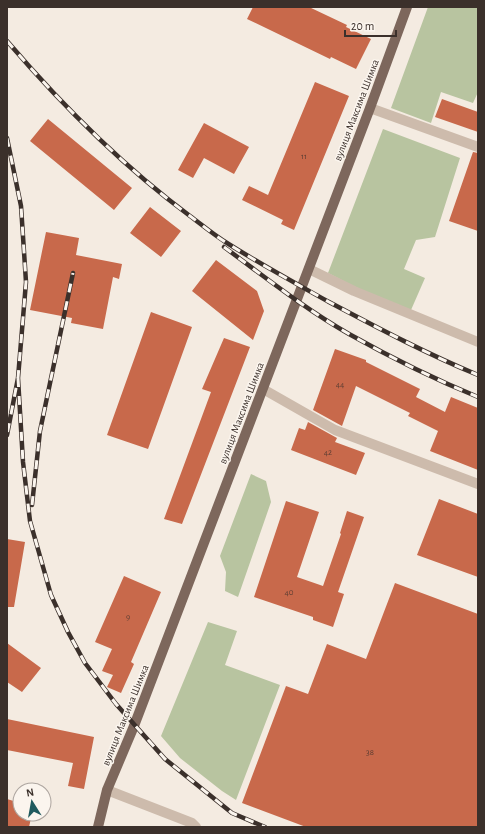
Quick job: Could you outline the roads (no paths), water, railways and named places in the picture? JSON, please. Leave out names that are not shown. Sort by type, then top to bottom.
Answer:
[{"type":"main road","name":"вулиця Максима Шимка","points":[[98,827],[107,790],[134,726],[309,269],[407,7]]},
{"type":"lane","points":[[370,108],[478,147]]},
{"type":"lane","points":[[309,269],[354,291],[478,342]]},
{"type":"lane","points":[[263,389],[335,430],[478,484]]},
{"type":"lane","points":[[107,790],[192,823],[196,827]]},
{"type":"railway","points":[[7,41],[49,88],[117,156],[165,197],[217,237],[329,302],[421,350],[478,375]]},
{"type":"railway","points":[[7,138],[21,206],[26,282],[18,378],[7,435]]},
{"type":"railway","points":[[224,247],[301,303],[349,334],[412,367],[478,397]]},
{"type":"railway","points":[[32,505],[40,431],[73,273]]},
{"type":"railway","points":[[18,378],[23,462],[30,521],[51,595],[68,632],[85,663],[116,704],[165,759],[232,813],[265,827]]}]
